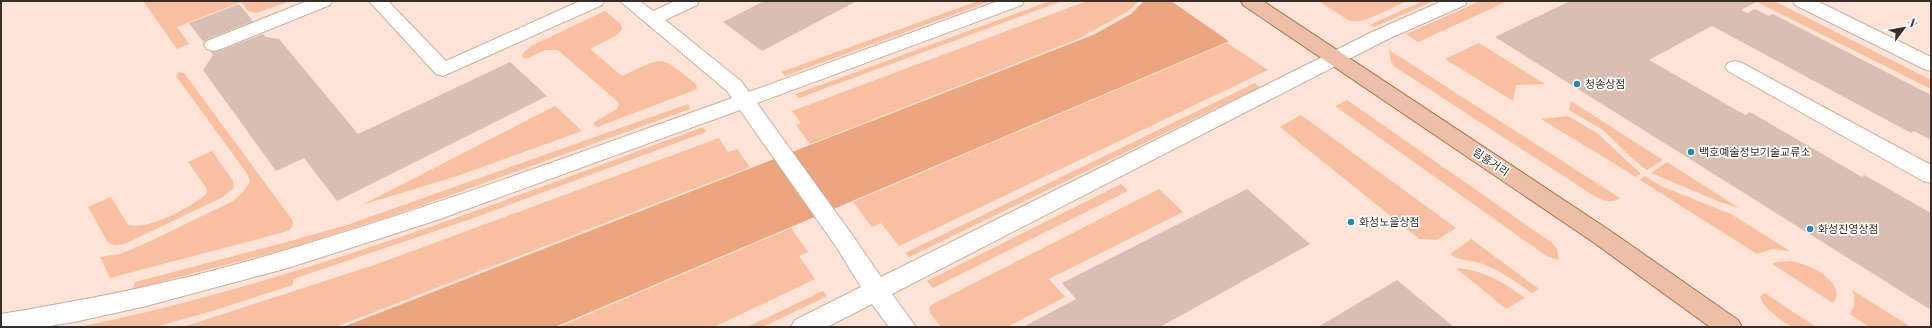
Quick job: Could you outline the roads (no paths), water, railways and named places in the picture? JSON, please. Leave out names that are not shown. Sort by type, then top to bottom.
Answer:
[{"type":"main road","name":"림흥거리","points":[[1250,1],[1601,236],[1729,327]]},
{"type":"street","points":[[214,45],[323,1]]},
{"type":"street","points":[[378,1],[443,70],[595,1]]},
{"type":"street","points":[[629,1],[724,76],[734,86],[845,242],[877,292],[903,327]]},
{"type":"street","points":[[652,20],[690,1]]},
{"type":"street","points":[[1,324],[135,299],[268,265],[342,244],[461,203],[744,101],[1015,1]]},
{"type":"street","points":[[804,327],[877,292],[1337,59],[1378,36],[1458,1]]},
{"type":"street","points":[[1802,1],[1931,65]]},
{"type":"street","points":[[1735,67],[1931,175]]},
{"type":"place","name":"청송상점","points":[[1577,84]]},
{"type":"place","name":"백호예술정보기술교류소","points":[[1691,152]]},
{"type":"place","name":"화성노을상점","points":[[1351,222]]},
{"type":"place","name":"화성진영상점","points":[[1810,229]]}]
